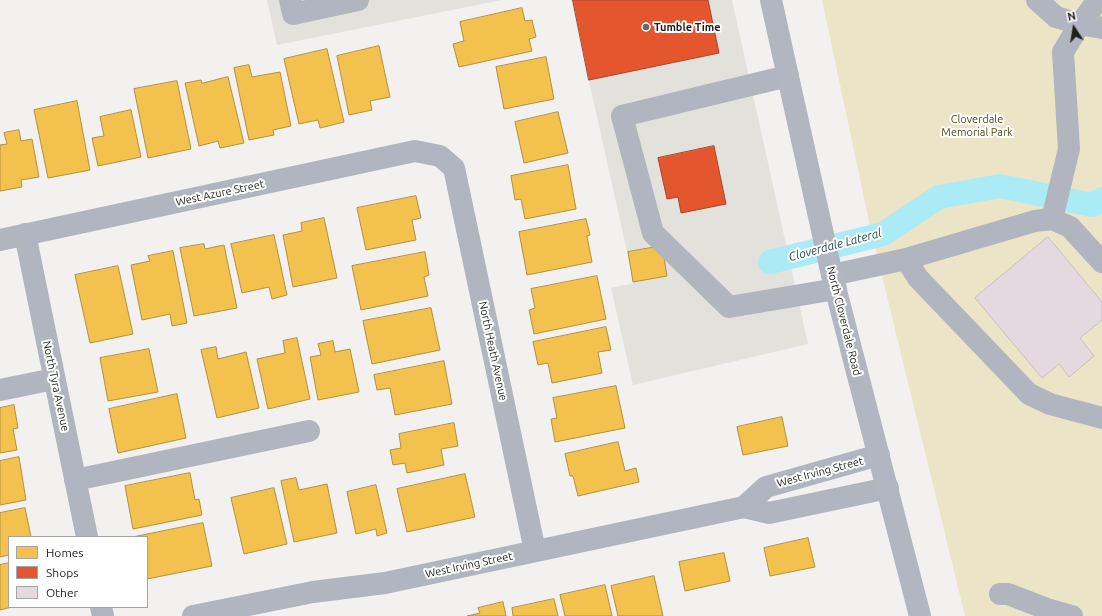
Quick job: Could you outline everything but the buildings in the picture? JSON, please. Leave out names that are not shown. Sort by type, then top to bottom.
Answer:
[{"type":"main road","name":"North Cloverdale Road","points":[[771,0],[834,282],[920,616]]},
{"type":"street","points":[[290,0],[293,14],[358,0]]},
{"type":"street","points":[[1037,0],[1056,17],[1080,24],[1102,28]]},
{"type":"street","points":[[1052,219],[1069,149],[1063,52],[1080,24],[1098,0]]},
{"type":"street","points":[[788,76],[622,116],[653,233],[729,307],[834,282],[1035,221],[1052,219],[1070,227],[1102,262]]},
{"type":"street","name":"West Azure Street","points":[[0,240],[415,151],[440,156]]},
{"type":"street","name":"North Heath Avenue","points":[[440,156],[454,168],[535,551]]},
{"type":"street","name":"North Tyra Avenue","points":[[25,234],[87,536]]},
{"type":"street","points":[[906,259],[918,278],[1028,394],[1050,404],[1102,418]]},
{"type":"street","points":[[0,390],[54,378]]},
{"type":"street","points":[[75,480],[309,431]]},
{"type":"street","name":"West Irving Street","points":[[744,507],[766,487],[879,455]]},
{"type":"street","name":"West Irving Street","points":[[193,616],[313,592],[385,583],[744,507],[769,514],[888,488]]},
{"type":"street","points":[[1000,594],[1008,594],[1047,609],[1072,616]]},
{"type":"shaded area","points":[[267,0],[502,0],[277,45]]},
{"type":"shaded area","points":[[571,0],[732,0],[808,344],[633,385],[611,288],[634,283]]},
{"type":"green space","name":"Cloverdale Memorial Park","points":[[822,0],[1102,0],[1102,616],[965,616],[871,231]]},
{"type":"waterway","name":"Cloverdale Lateral","points":[[770,262],[883,234],[939,197],[1000,186],[1092,205],[1102,199]]},
{"type":"place","name":"Tumble Time","points":[[646,27]]}]
